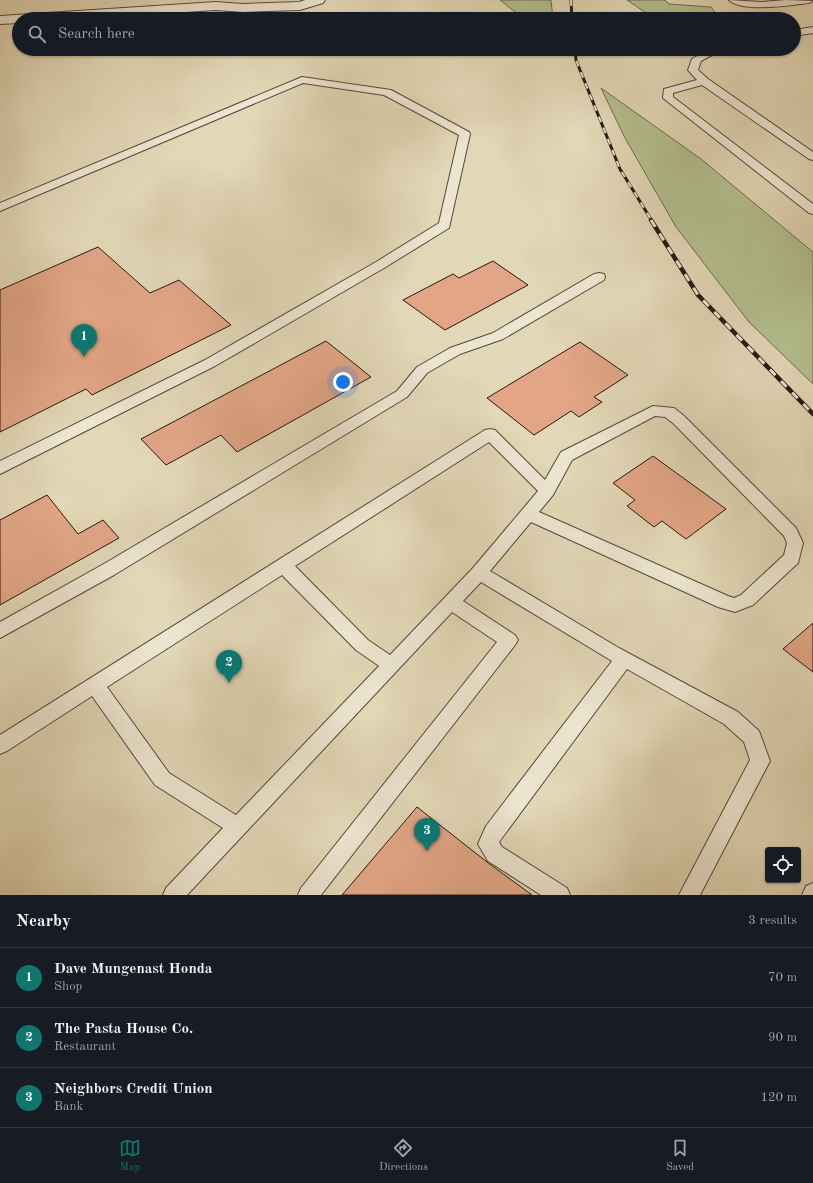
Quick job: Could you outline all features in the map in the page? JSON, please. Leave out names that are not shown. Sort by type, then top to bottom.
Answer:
[{"type":"street","points":[[123,12],[216,6],[243,8],[300,6],[318,0]]},
{"type":"street","points":[[0,20],[12,19]]},
{"type":"lane","points":[[734,0],[741,3],[756,4],[772,4],[809,0]]},
{"type":"lane","points":[[801,32],[813,30]]},
{"type":"lane","points":[[702,56],[697,58],[693,70],[704,81],[813,157]]},
{"type":"lane","points":[[0,207],[302,80],[387,92],[465,134],[445,225],[380,265],[210,363],[0,468]]},
{"type":"lane","points":[[704,81],[668,91],[668,98],[813,210]]},
{"type":"lane","points":[[0,631],[108,570],[402,394],[422,370],[456,351],[498,336],[599,277]]},
{"type":"lane","points":[[181,893],[238,827],[479,572],[547,491],[566,456],[653,410],[669,412],[678,419],[790,532],[795,543],[792,558],[747,600],[735,605],[724,602],[528,514]]},
{"type":"lane","points":[[0,745],[490,434],[547,491]]},
{"type":"lane","points":[[283,565],[362,645],[391,665]]},
{"type":"lane","points":[[479,572],[624,659],[731,718],[752,737],[760,762],[689,895]]},
{"type":"lane","points":[[308,895],[509,640],[450,602]]},
{"type":"lane","points":[[560,895],[495,854],[488,844],[493,833],[624,659]]},
{"type":"lane","points":[[94,684],[162,779],[238,827]]},
{"type":"green space","points":[[500,0],[551,0],[552,12],[515,12]]},
{"type":"green space","points":[[627,0],[665,0],[669,4],[711,7],[715,12],[645,12]]},
{"type":"green space","points":[[601,88],[701,159],[813,252],[813,384],[749,322],[676,227],[625,138]]},
{"type":"building","points":[[98,247],[150,293],[179,280],[231,325],[92,395],[86,389],[0,432],[0,290]]},
{"type":"building","points":[[493,261],[528,285],[445,330],[403,300],[453,274],[459,278]]},
{"type":"building","points":[[326,341],[371,377],[237,452],[221,435],[166,465],[141,439]]},
{"type":"building","points":[[580,342],[628,375],[594,397],[602,402],[579,417],[571,411],[534,435],[487,398]]},
{"type":"building","points":[[653,456],[726,509],[686,539],[662,521],[654,527],[627,506],[635,500],[613,483]]},
{"type":"building","points":[[47,495],[78,534],[103,520],[119,538],[0,605],[0,520]]},
{"type":"building","points":[[813,623],[813,672],[783,649]]},
{"type":"building","points":[[417,807],[487,862],[532,895],[342,895]]},
{"type":"railway","points":[[571,0],[572,12]]},
{"type":"railway","points":[[576,56],[620,169],[652,221]]},
{"type":"railway","points":[[651,220],[698,295],[813,414]]},
{"type":"place","name":"Dave Mungenast Honda","points":[[84,357]]},
{"type":"place","name":"The Pasta House Co.","points":[[229,683]]},
{"type":"place","name":"Neighbors Credit Union","points":[[427,851]]}]
